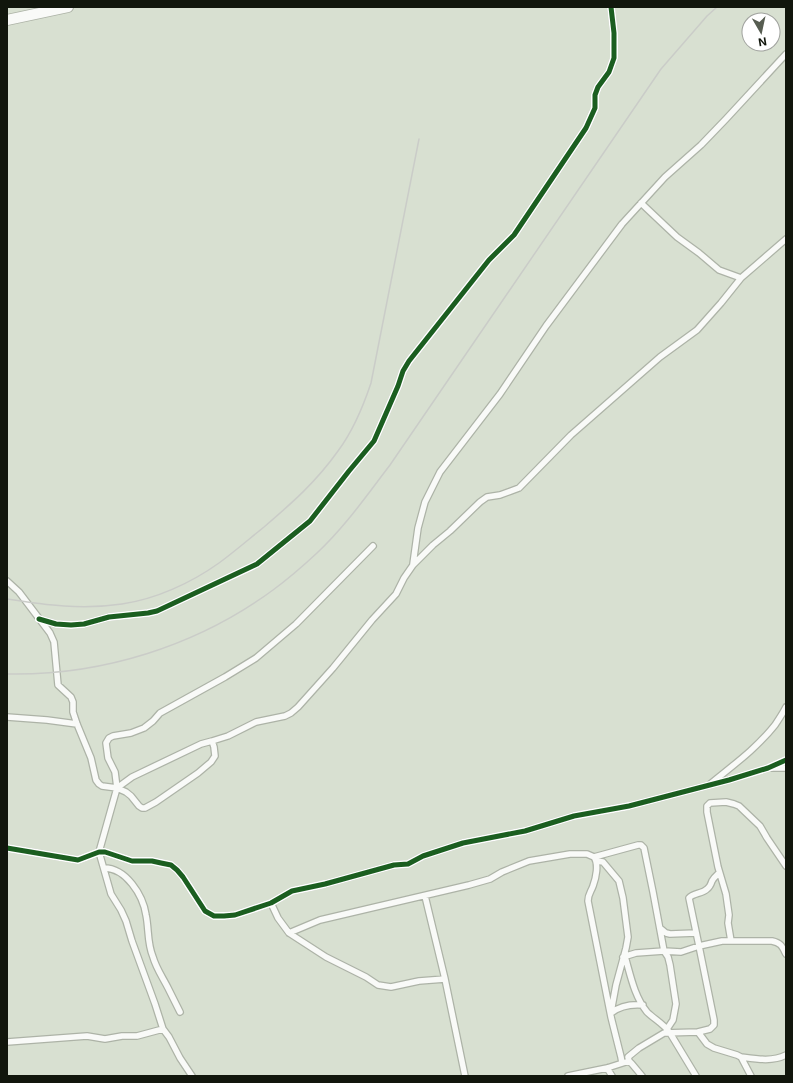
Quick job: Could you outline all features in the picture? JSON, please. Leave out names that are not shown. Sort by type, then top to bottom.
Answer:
[{"type":"highway","points":[[7,14],[40,7]]},
{"type":"highway","points":[[7,20],[68,7]]},
{"type":"street","points":[[39,619],[56,624],[71,625],[84,624],[110,616],[137,615],[157,611],[256,564],[310,521],[374,441],[403,371],[409,361],[488,260],[514,235],[586,128],[595,108],[595,95],[598,87],[609,72],[614,58],[614,33],[611,7]]},
{"type":"street","points":[[413,565],[418,528],[426,502],[440,472],[500,394],[546,326],[617,230],[665,177],[701,145],[786,54]]},
{"type":"street","points":[[641,203],[677,237],[719,270],[741,278]]},
{"type":"street","points":[[117,788],[132,777],[201,744],[228,736],[256,722],[285,716],[298,707],[396,594],[413,565],[433,545],[487,497],[500,495],[519,488],[571,435],[660,357],[697,330],[741,278],[786,239]]},
{"type":"street","points":[[192,1076],[180,1058],[169,1036],[163,1029],[126,922],[121,910],[111,894],[99,852],[117,788],[115,772],[108,758],[106,743],[109,738],[113,736],[131,733],[144,728],[160,713],[256,658],[296,624],[373,546]]},
{"type":"street","points":[[7,581],[19,592],[50,633],[54,642],[58,685],[71,697],[73,702],[73,712],[91,758],[96,780],[99,784],[102,786],[117,788],[126,792],[142,808],[149,807],[198,773],[214,759],[215,752],[212,741]]},
{"type":"street","points":[[707,786],[756,746],[784,713],[786,706]]},
{"type":"street","points":[[7,717],[77,724]]},
{"type":"street","points":[[7,848],[78,860],[99,852],[105,852],[132,861],[156,862],[171,865],[183,877],[205,910],[214,916],[235,915],[271,903],[292,891],[326,884],[394,865],[408,864],[424,856],[463,842],[524,831],[574,816],[629,806],[729,780],[768,768],[786,760]]},
{"type":"street","points":[[768,768],[786,768]]},
{"type":"street","points":[[731,941],[726,894],[719,873],[707,806],[710,803],[726,802],[739,806],[760,826],[786,866]]},
{"type":"street","points":[[596,859],[638,845],[642,845],[645,852],[664,951],[668,957],[670,965],[676,1004],[669,1031]]},
{"type":"street","points":[[289,933],[320,920],[425,896],[490,879],[502,872],[529,861],[570,854],[587,854],[603,862],[616,876],[619,881],[623,898],[628,937],[610,1014]]},
{"type":"street","points":[[596,859],[593,886],[588,895],[588,901],[610,1014],[622,1063]]},
{"type":"street","points":[[104,868],[111,868],[121,873],[129,880],[137,893],[146,911],[149,945],[153,959],[180,1012]]},
{"type":"street","points":[[642,1076],[629,1061],[628,1057],[643,1045],[669,1031],[698,1032],[714,1025],[689,898],[690,896],[705,891],[719,873]]},
{"type":"street","points":[[425,896],[445,979],[465,1076]]},
{"type":"street","points":[[271,903],[278,918],[289,933],[326,957],[366,977],[378,985],[391,987],[419,981],[445,979]]},
{"type":"street","points":[[660,928],[666,934],[696,933]]},
{"type":"street","points":[[623,957],[664,951],[681,952],[714,942],[760,940],[778,942],[786,954]]},
{"type":"street","points":[[623,957],[626,960],[633,985],[643,1005],[652,1016],[669,1031],[696,1076]]},
{"type":"street","points":[[610,1014],[619,1008],[629,1005],[643,1005]]},
{"type":"street","points":[[7,1042],[87,1036],[105,1038],[137,1036],[163,1029]]},
{"type":"street","points":[[698,1032],[707,1044],[714,1048],[741,1057],[772,1059],[786,1055]]},
{"type":"street","points":[[741,1057],[751,1076]]},
{"type":"street","points":[[568,1076],[607,1068],[629,1061]]},
{"type":"street","points":[[607,1068],[612,1076]]},
{"type":"railway","points":[[7,674],[78,670],[147,654],[180,642],[213,627],[244,610],[279,586],[317,553],[346,522],[390,465],[661,69],[707,16],[717,7]]},
{"type":"railway","points":[[7,599],[64,606],[93,607],[135,602],[173,589],[197,577],[219,563],[264,527],[303,492],[321,473],[338,451],[353,427],[371,383],[419,139]]},
{"type":"cycle path","points":[[39,619],[56,624],[71,625],[84,624],[109,617],[157,611],[257,564],[310,521],[374,441],[403,371],[409,361],[489,260],[514,235],[586,128],[595,108],[595,95],[598,87],[609,72],[614,58],[614,33],[611,7]]},
{"type":"cycle path","points":[[7,848],[78,860],[99,852],[105,852],[132,861],[152,861],[171,865],[183,877],[205,911],[214,916],[235,915],[271,903],[292,891],[325,884],[394,865],[408,864],[423,856],[463,843],[525,831],[574,816],[629,806],[729,780],[768,768],[786,760]]}]
